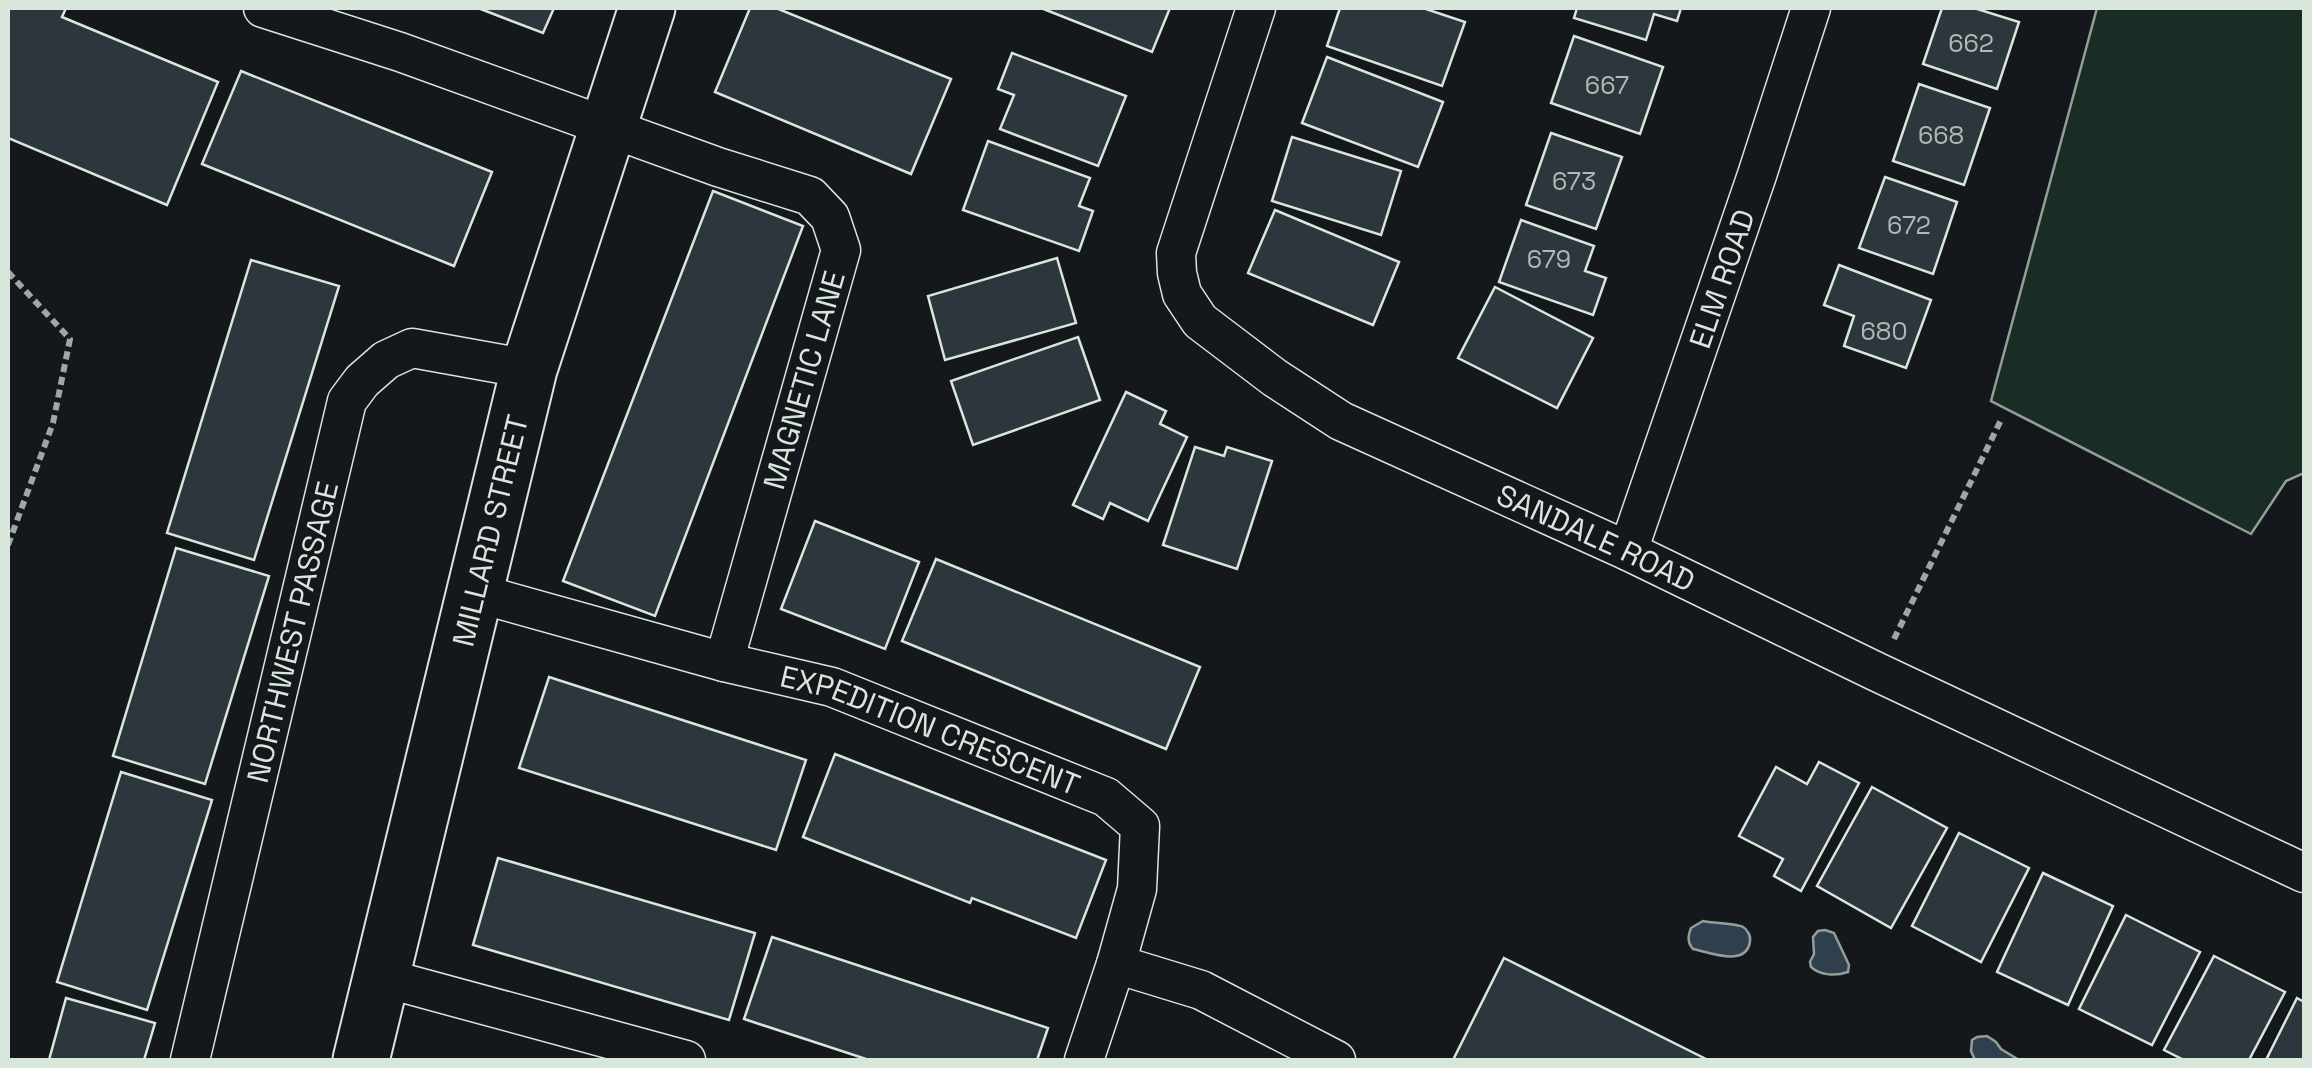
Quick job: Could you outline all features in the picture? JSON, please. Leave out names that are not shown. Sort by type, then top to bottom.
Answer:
[{"type":"street","name":"MAGNETIC LANE","points":[[263,8],[810,196],[830,217],[840,250],[724,662]]},
{"type":"street","name":"MILLARD STREET","points":[[361,1060],[529,369],[647,8]]},
{"type":"street","name":"SANDALE ROAD","points":[[1256,8],[1176,253],[1179,284],[1192,312],[1210,331],[1341,421],[1628,551],[2304,874]]},
{"type":"street","name":"ELM ROAD","points":[[1628,551],[1811,8]]},
{"type":"street","name":"NORTHWEST PASSAGE","points":[[190,1060],[347,401],[386,360],[412,348],[529,369]]},
{"type":"street","name":"EXPEDITION CRESCENT","points":[[473,592],[724,662],[832,687],[1106,797],[1140,826],[1137,889],[1084,1060]]},
{"type":"street","points":[[1116,964],[1200,990],[1336,1060]]},
{"type":"street","points":[[381,977],[686,1060]]},
{"type":"path","points":[[8,272],[70,339],[53,423],[8,545]]},
{"type":"path","points":[[1877,672],[2001,420]]},
{"type":"green space","points":[[2097,8],[2304,8],[2304,473],[2286,481],[2251,534],[1991,401]]},
{"type":"water","points":[[1703,921],[1743,927],[1750,937],[1747,949],[1742,954],[1726,956],[1693,949],[1689,939],[1691,928]]},
{"type":"water","points":[[1825,930],[1834,933],[1849,965],[1848,972],[1829,974],[1811,967],[1813,937]]},
{"type":"water","points":[[1987,1036],[2019,1060],[1975,1060],[1972,1040]]},
{"type":"building","points":[[8,8],[66,8],[62,17],[218,82],[167,205],[8,138]]},
{"type":"building","points":[[478,8],[554,8],[543,33]]},
{"type":"building","points":[[750,8],[776,8],[951,79],[911,174],[715,92]]},
{"type":"building","points":[[1041,8],[1170,8],[1152,52]]},
{"type":"building","points":[[1340,8],[1423,8],[1465,22],[1442,86],[1327,46]]},
{"type":"building","points":[[1577,8],[1681,8],[1677,21],[1654,14],[1646,40],[1574,18]]},
{"type":"building","points":[[1942,8],[1974,8],[2019,22],[1997,89],[1923,64]]},
{"type":"building","points":[[1574,36],[1663,67],[1640,134],[1551,103]]},
{"type":"building","points":[[1012,53],[1126,96],[1098,166],[1000,129],[1014,95],[998,89]]},
{"type":"building","points":[[1327,57],[1443,102],[1418,167],[1302,123]]},
{"type":"building","points":[[241,71],[492,172],[454,266],[202,164]]},
{"type":"building","points":[[1919,84],[1990,108],[1964,185],[1893,161]]},
{"type":"building","points":[[1551,133],[1622,157],[1596,229],[1526,205]]},
{"type":"building","points":[[1292,137],[1401,171],[1381,235],[1272,201]]},
{"type":"building","points":[[988,141],[1090,178],[1079,206],[1093,211],[1079,251],[963,210]]},
{"type":"building","points":[[1885,177],[1957,202],[1933,274],[1859,248]]},
{"type":"building","points":[[713,191],[803,226],[655,616],[563,581]]},
{"type":"building","points":[[1275,210],[1399,262],[1373,325],[1248,273]]},
{"type":"building","points":[[1521,220],[1594,246],[1585,271],[1606,278],[1593,315],[1499,282]]},
{"type":"building","points":[[1057,258],[1076,323],[945,360],[928,296]]},
{"type":"building","points":[[251,260],[339,286],[254,560],[167,533]]},
{"type":"building","points":[[1839,265],[1931,300],[1906,368],[1844,346],[1854,316],[1824,305]]},
{"type":"building","points":[[1495,287],[1593,338],[1557,408],[1458,358]]},
{"type":"building","points":[[1078,337],[1100,400],[973,445],[951,381]]},
{"type":"building","points":[[1126,392],[1166,411],[1160,424],[1187,437],[1148,521],[1110,503],[1103,519],[1073,505]]},
{"type":"building","points":[[1195,447],[1224,456],[1227,447],[1272,461],[1237,569],[1163,545]]},
{"type":"building","points":[[815,521],[919,562],[885,649],[781,609]]},
{"type":"building","points":[[176,548],[269,576],[205,784],[113,756]]},
{"type":"building","points":[[936,559],[1200,667],[1166,749],[902,641]]},
{"type":"building","points":[[549,677],[806,760],[776,850],[519,768]]},
{"type":"building","points":[[835,754],[1106,860],[1076,938],[972,898],[970,903],[803,837]]},
{"type":"building","points":[[1819,762],[1859,783],[1801,891],[1774,876],[1783,859],[1739,836],[1776,767],[1807,784]]},
{"type":"building","points":[[121,772],[212,800],[147,1010],[57,982]]},
{"type":"building","points":[[1872,787],[1947,828],[1891,928],[1817,886]]},
{"type":"building","points":[[1959,833],[2029,868],[1981,962],[1912,926]]},
{"type":"building","points":[[498,858],[755,933],[729,1020],[473,945]]},
{"type":"building","points":[[2043,873],[2113,906],[2068,1005],[1997,972]]},
{"type":"building","points":[[2126,915],[2200,952],[2152,1045],[2079,1009]]},
{"type":"building","points":[[772,937],[1048,1028],[1037,1060],[869,1060],[744,1019]]},
{"type":"building","points":[[2214,956],[2285,992],[2249,1060],[2184,1060],[2164,1050]]},
{"type":"building","points":[[1504,958],[1708,1060],[1453,1060]]},
{"type":"building","points":[[66,998],[155,1023],[144,1060],[49,1060]]},
{"type":"building","points":[[2297,998],[2304,1002],[2304,1060],[2266,1060]]}]
